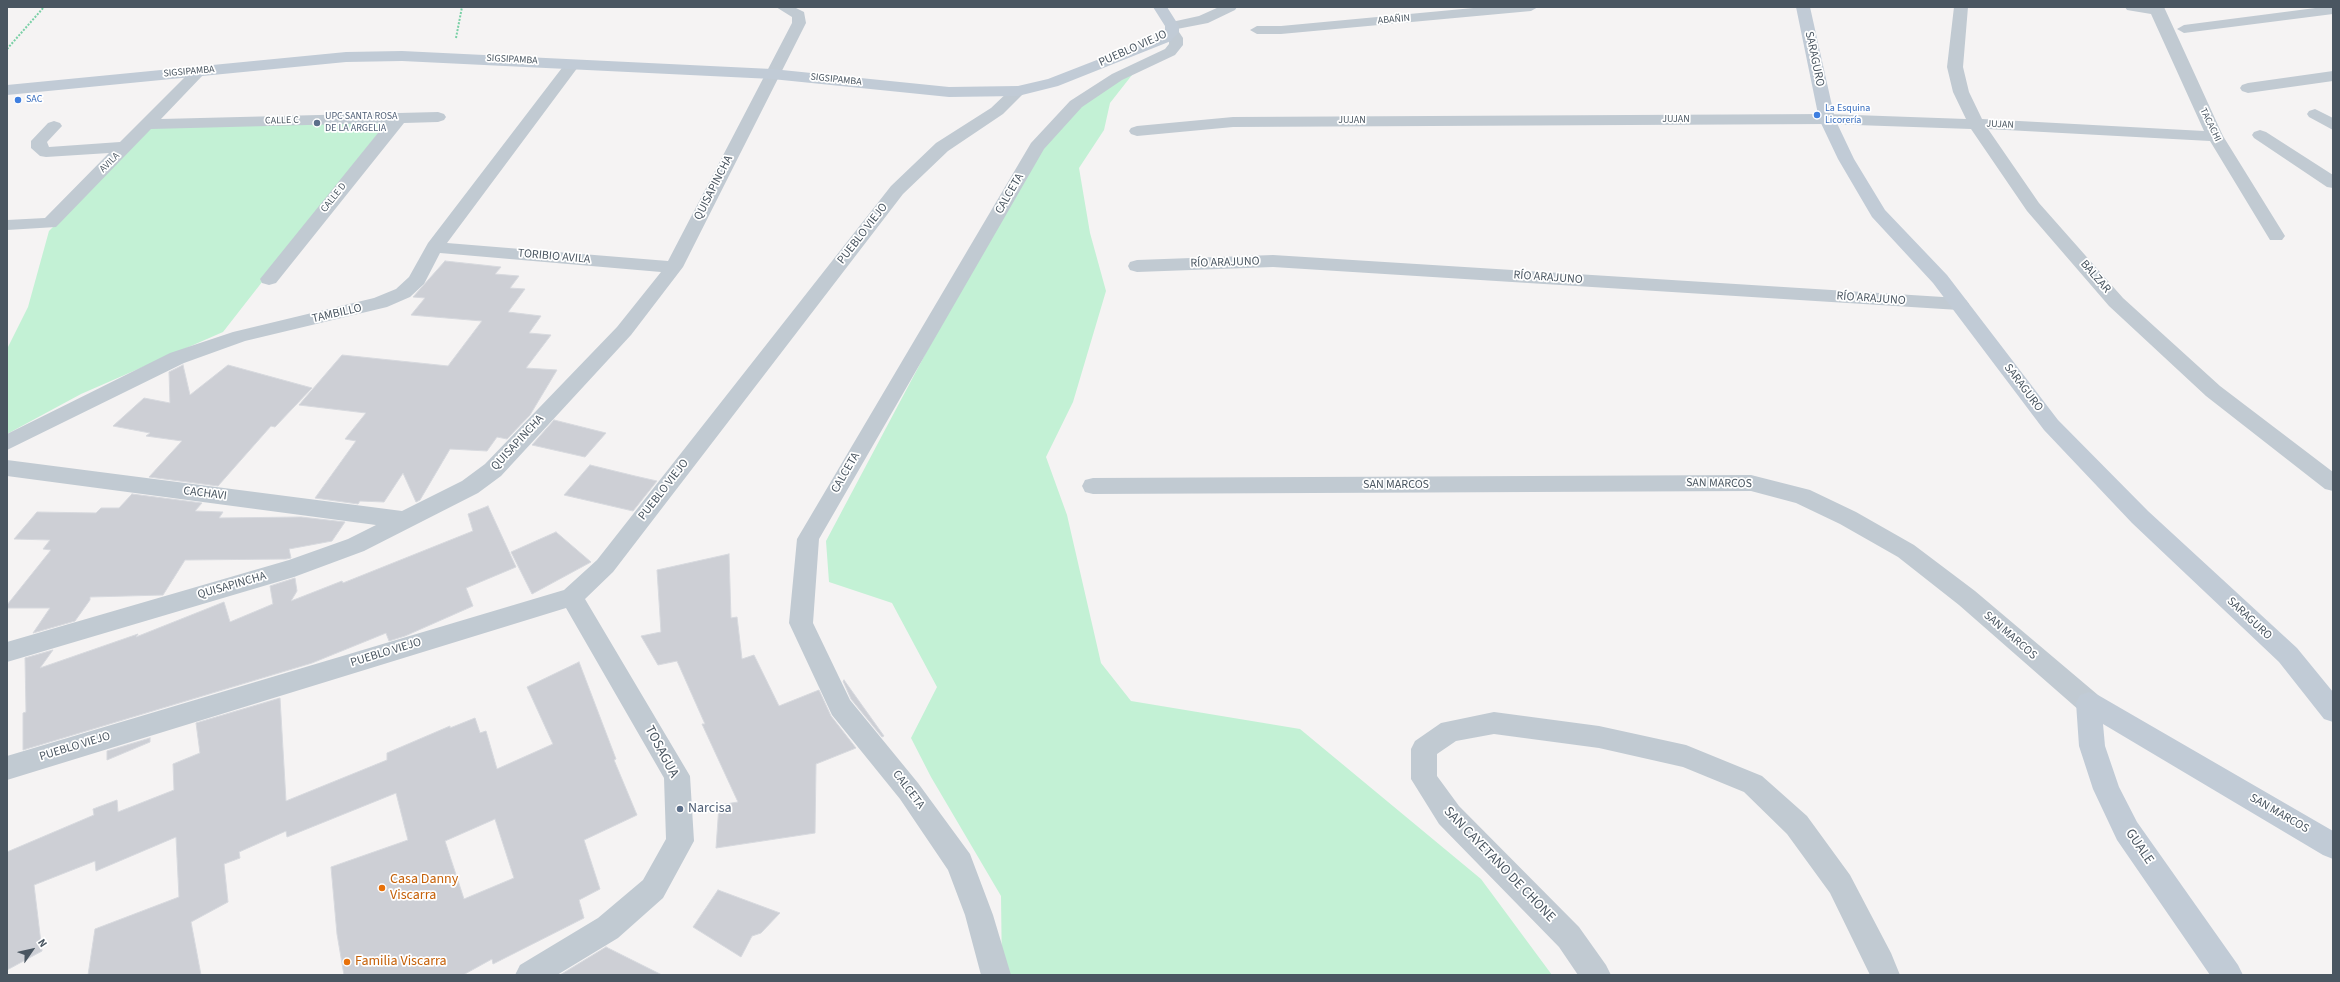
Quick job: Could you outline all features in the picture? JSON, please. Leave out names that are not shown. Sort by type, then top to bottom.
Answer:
[{"type":"street","name":"QUISAPINCHA","points":[[7,652],[294,568],[356,545],[470,487],[493,470],[624,331],[674,267],[799,23],[799,16],[783,7]]},
{"type":"street","name":"PUEBLO VIEJO","points":[[7,768],[572,597],[605,566],[897,190],[942,147],[996,111],[1018,91],[1053,83],[1166,38],[1172,29],[1160,7]]},
{"type":"street","points":[[1172,29],[1203,20],[1230,7]]},
{"type":"street","name":"ABAÑIN","points":[[1257,30],[1281,30],[1531,7]]},
{"type":"street","name":"SARAGURO","points":[[1803,7],[1827,119],[1846,159],[1878,213],[1940,279],[2051,425],[2140,517],[2288,655],[2333,711]]},
{"type":"street","name":"BALZAR","points":[[1961,7],[1955,67],[1961,92],[1976,124],[2033,207],[2116,302],[2213,391],[2333,483]]},
{"type":"street","points":[[2132,7],[2157,9]]},
{"type":"street","name":"TACACHI","points":[[2157,9],[2215,136],[2276,236]]},
{"type":"street","points":[[2184,29],[2333,10]]},
{"type":"street","name":"CALCETA","points":[[996,975],[979,914],[960,863],[909,790],[841,707],[801,623],[808,539],[1037,148],[1076,104],[1116,77],[1170,52],[1176,45],[1176,38],[1172,29]]},
{"type":"street","name":"SIGSIPAMBA","points":[[7,90],[346,57],[453,57],[772,74],[949,92],[1018,91]]},
{"type":"street","name":"TAMBILLO","points":[[7,443],[177,358],[240,336],[380,304],[403,293],[417,280],[434,248],[573,63]]},
{"type":"street","name":"AVILA","points":[[7,225],[50,223],[149,124],[199,71]]},
{"type":"street","points":[[2248,88],[2333,76]]},
{"type":"street","points":[[2315,114],[2333,124]]},
{"type":"street","name":"CALLE C","points":[[149,124],[438,117]]},
{"type":"street","name":"CALLE D","points":[[269,279],[399,118]]},
{"type":"street","name":"JUJAN","points":[[1137,131],[1233,122],[1827,119],[1976,124],[2215,136]]},
{"type":"street","points":[[54,126],[40,140],[39,148],[46,152],[126,147]]},
{"type":"street","points":[[2260,135],[2333,183]]},
{"type":"street","name":"TORIBIO AVILA","points":[[434,248],[674,267]]},
{"type":"street","name":"RÍO ARAJUNO","points":[[1137,266],[1273,261],[1959,304]]},
{"type":"street","name":"CACHAVI","points":[[7,468],[404,520]]},
{"type":"street","name":"SAN MARCOS","points":[[1093,486],[1751,484],[1802,496],[1848,518],[1906,551],[1967,598],[2089,703],[2333,846]]},
{"type":"street","name":"TOSAGUA","points":[[530,975],[608,928],[653,889],[680,841],[677,776],[572,597]]},
{"type":"street","name":"GUALE","points":[[2089,703],[2092,746],[2106,789],[2127,831],[2228,975]]},
{"type":"street","name":"SAN CAYETANO DE CHONE","points":[[1596,975],[1569,937],[1449,815],[1424,779],[1424,749],[1450,731],[1494,724],[1599,737],[1686,756],[1752,784],[1797,825],[1840,884],[1881,963],[1885,975]]},
{"type":"path","points":[[7,49],[44,7]]},
{"type":"path","points":[[453,57],[462,7]]},
{"type":"green space","points":[[1121,75],[1132,75],[1110,103],[1104,130],[1079,168],[1090,233],[1106,291],[1073,402],[1046,457],[1067,515],[1101,663],[1131,701],[1300,729],[1481,879],[1552,975],[1002,975],[1001,896],[931,777],[911,738],[937,687],[892,603],[829,582],[826,541],[1022,172],[1075,107]]},
{"type":"green space","points":[[387,122],[223,332],[81,394],[7,434],[7,349],[28,307],[49,231],[152,127]]},
{"type":"building","points":[[445,261],[501,267],[495,274],[519,276],[510,288],[525,289],[508,312],[541,316],[529,333],[551,335],[526,368],[557,370],[530,415],[507,439],[497,437],[487,451],[450,449],[420,500],[416,502],[403,473],[384,502],[360,501],[358,504],[315,498],[356,441],[345,439],[366,413],[299,405],[342,355],[448,366],[482,321],[411,315],[425,298],[413,297]]},
{"type":"building","points":[[183,365],[190,395],[228,365],[312,388],[275,427],[271,426],[218,486],[149,477],[182,441],[146,436],[150,433],[113,426],[144,398],[170,403],[169,372]]},
{"type":"building","points":[[554,420],[606,433],[585,457],[532,445]]},
{"type":"building","points":[[590,465],[657,481],[633,511],[564,495]]},
{"type":"building","points":[[132,494],[202,503],[195,511],[223,512],[219,518],[301,517],[345,522],[332,541],[289,549],[291,558],[185,560],[163,595],[90,597],[90,600],[75,621],[33,633],[50,608],[7,608],[7,605],[51,550],[43,549],[50,540],[14,539],[37,512],[96,513],[101,508],[119,508]]},
{"type":"building","points":[[488,506],[516,567],[466,588],[473,606],[405,636],[389,641],[386,633],[312,663],[23,750],[23,713],[26,712],[25,658],[53,650],[40,668],[138,634],[136,637],[224,602],[230,622],[273,604],[270,586],[295,578],[297,591],[291,601],[342,581],[343,583],[473,531],[468,514]]},
{"type":"building","points":[[556,532],[591,562],[532,594],[511,552]]},
{"type":"building","points":[[729,554],[731,618],[737,617],[742,659],[754,655],[779,706],[819,690],[831,716],[856,748],[816,764],[815,833],[716,848],[719,805],[738,802],[702,724],[705,724],[677,661],[658,665],[641,636],[661,632],[657,570]]},
{"type":"building","points":[[579,662],[616,759],[614,760],[637,815],[584,840],[600,889],[579,900],[584,918],[493,964],[492,959],[463,975],[344,975],[337,934],[331,867],[408,840],[396,793],[287,837],[286,831],[239,852],[240,858],[224,864],[228,902],[191,922],[201,975],[88,975],[95,929],[179,897],[176,837],[96,871],[95,861],[34,885],[42,951],[7,970],[7,852],[94,815],[93,809],[117,800],[118,812],[174,790],[173,764],[200,753],[196,723],[280,698],[286,801],[387,760],[387,753],[450,726],[450,728],[475,718],[480,733],[486,731],[497,769],[553,744],[527,687]],"holes":[[[495,819],[514,878],[464,899],[445,841]]]},
{"type":"building","points":[[844,680],[884,736],[882,737],[851,699],[843,681]]},
{"type":"building","points":[[150,738],[150,742],[107,760],[107,751]]},
{"type":"building","points":[[718,890],[780,913],[761,933],[752,936],[741,957],[693,927]]},
{"type":"building","points":[[606,947],[662,975],[560,975]]},
{"type":"place","name":"SAC","points":[[18,100]]},
{"type":"place","name":"La Esquina Licorería","points":[[1817,115]]},
{"type":"place","name":"UPC SANTA ROSA DE LA ARGELIA","points":[[317,123]]},
{"type":"place","name":"Narcisa","points":[[680,809]]},
{"type":"place","name":"Casa Danny Viscarra","points":[[382,888]]},
{"type":"place","name":"Familia Viscarra","points":[[347,962]]}]
